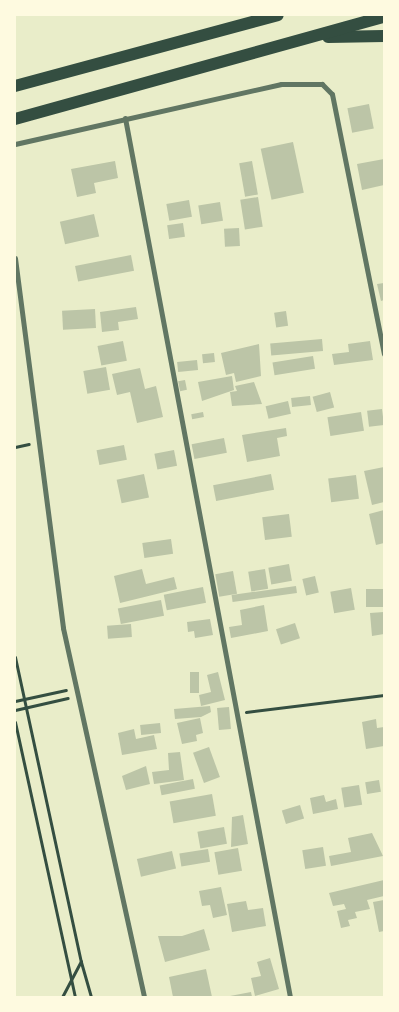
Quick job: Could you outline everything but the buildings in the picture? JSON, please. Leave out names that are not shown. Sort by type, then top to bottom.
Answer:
[{"type":"highway","points":[[246,24],[263,15]]},
{"type":"highway","points":[[15,86],[278,15]]},
{"type":"highway","points":[[15,119],[384,17]]},
{"type":"highway","points":[[316,36],[384,36]]},
{"type":"street","points":[[15,144],[281,84],[322,84],[332,94],[381,325],[384,354]]},
{"type":"street","points":[[125,118],[290,997]]},
{"type":"street","points":[[15,258],[37,444],[74,688],[144,997]]},
{"type":"path","points":[[15,446],[37,444]]},
{"type":"path","points":[[15,657],[81,961],[91,997]]},
{"type":"path","points":[[15,701],[74,688]]},
{"type":"path","points":[[237,713],[384,695]]},
{"type":"path","points":[[15,710],[76,697]]},
{"type":"path","points":[[15,722],[75,997]]},
{"type":"path","points":[[62,997],[81,961]]}]
